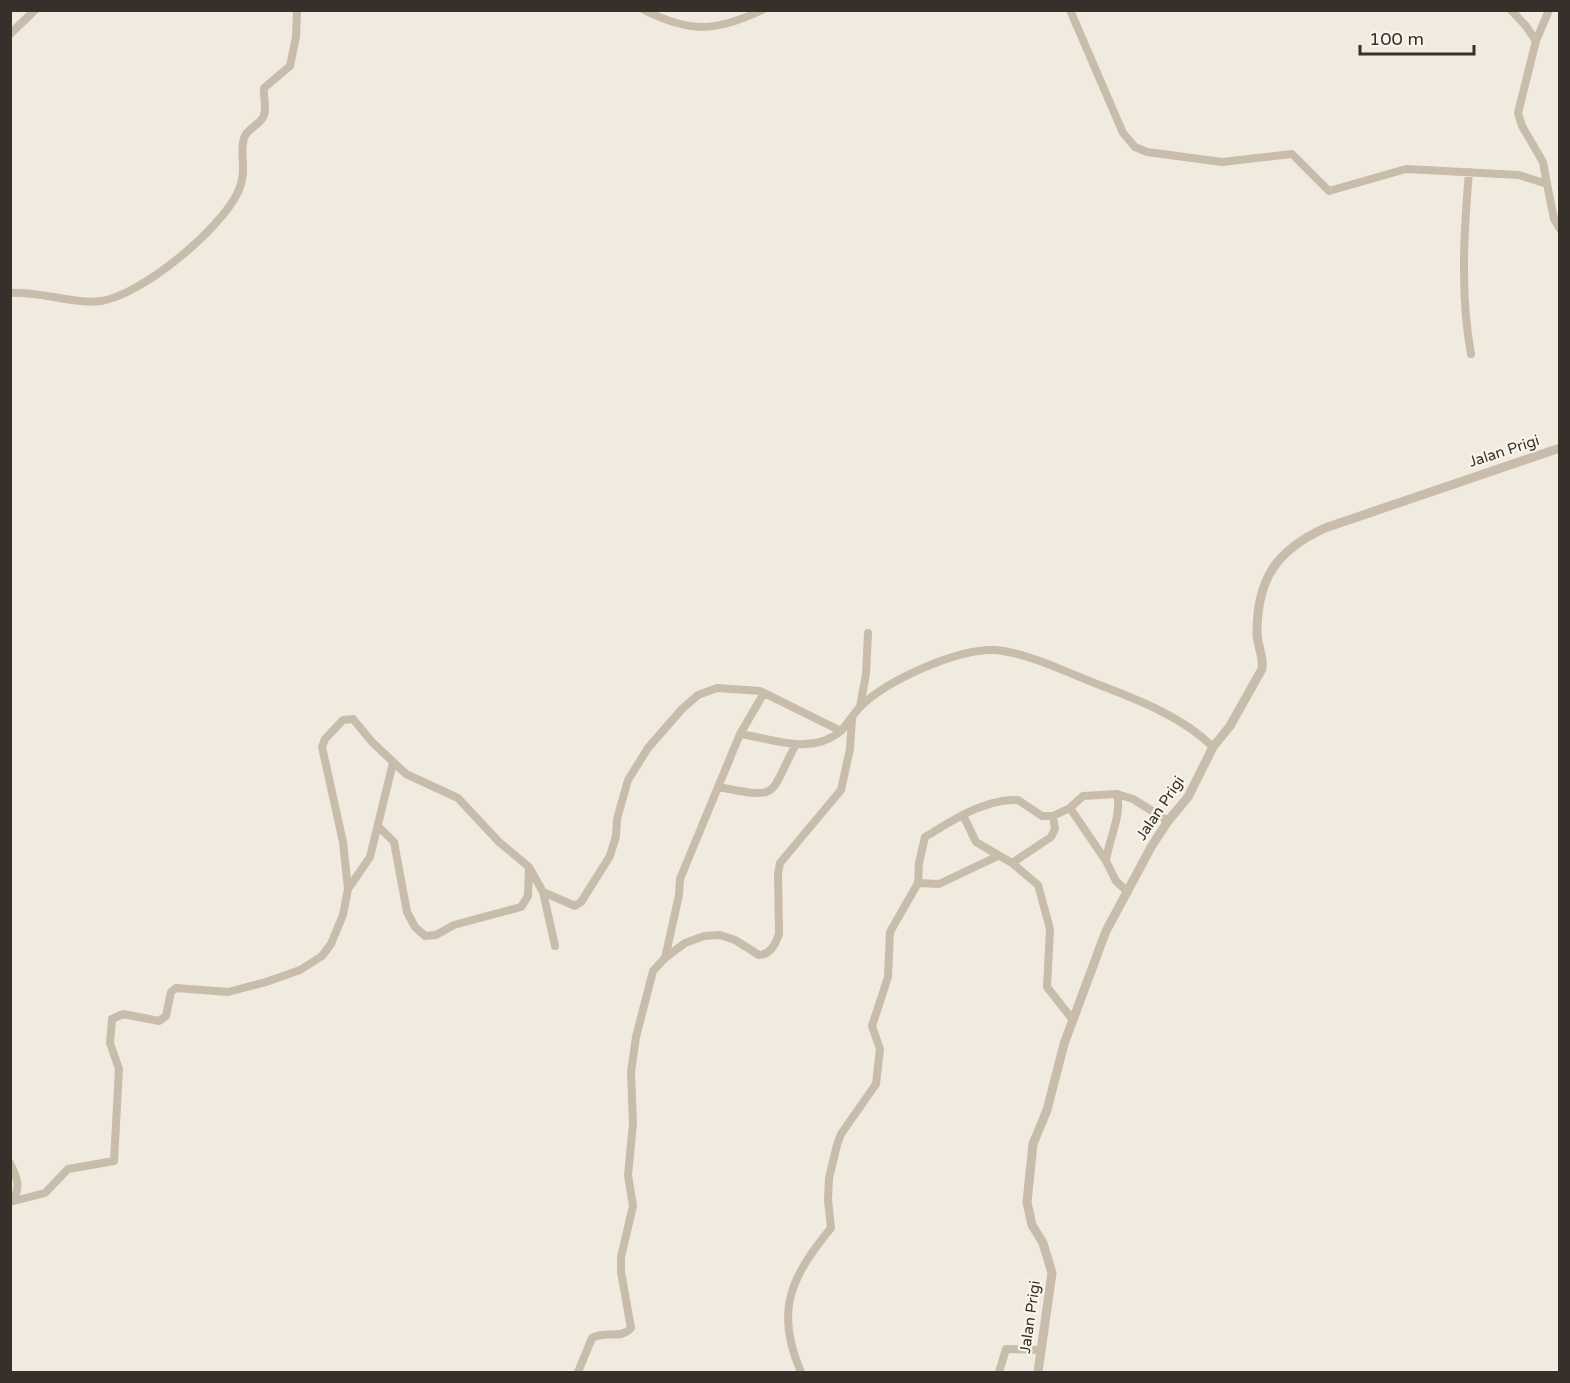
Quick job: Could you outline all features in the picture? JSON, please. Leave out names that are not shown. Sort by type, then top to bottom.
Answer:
[{"type":"street","points":[[10,34],[34,10]]},
{"type":"street","points":[[10,293],[40,293],[92,302],[104,301],[160,273],[219,221],[239,191],[245,165],[243,141],[246,133],[264,117],[266,109],[264,88],[290,66],[296,37],[297,10]]},
{"type":"street","points":[[644,10],[667,21],[711,29],[762,10]]},
{"type":"street","points":[[1070,10],[1123,133],[1135,147],[1141,150],[1222,162],[1292,154],[1329,191],[1406,169],[1519,175],[1547,184]]},
{"type":"street","points":[[1510,10],[1526,26],[1536,42]]},
{"type":"street","points":[[1549,10],[1536,42],[1518,113],[1522,126],[1543,162],[1554,219],[1560,229]]},
{"type":"street","points":[[1470,172],[1465,219],[1466,309],[1471,354]]},
{"type":"street","name":"Jalan Prigi","points":[[1038,1372],[1052,1287],[1052,1273],[1043,1243],[1029,1215],[1027,1202],[1033,1144],[1047,1110],[1073,1020],[1099,947],[1167,821],[1188,797],[1213,747],[1230,726],[1262,669],[1264,660],[1257,635],[1262,593],[1268,573],[1280,556],[1301,539],[1358,515],[1560,448]]},
{"type":"street","points":[[860,707],[866,674],[868,633]]},
{"type":"street","points":[[740,734],[795,746],[822,743],[841,731],[860,707],[902,677],[925,667],[977,652],[993,650],[1038,662],[1121,694],[1182,725],[1213,747]]},
{"type":"street","points":[[543,892],[575,906],[581,902],[610,856],[628,780],[648,747],[689,701],[717,688],[745,688],[764,693],[841,731]]},
{"type":"street","points":[[665,958],[679,895],[680,879],[740,734],[764,693]]},
{"type":"street","points":[[12,1201],[45,1192],[68,1169],[114,1161],[119,1069],[111,1044],[112,1019],[119,1014],[159,1021],[164,1019],[171,992],[176,988],[228,992],[300,970],[322,956],[331,944],[343,915],[348,890],[343,842],[322,752],[324,741],[343,720],[351,718],[406,774],[458,798],[499,842],[529,867],[543,892],[555,946]]},
{"type":"street","points":[[578,1372],[592,1338],[602,1333],[623,1334],[631,1328],[621,1272],[621,1257],[633,1206],[628,1175],[633,1124],[631,1072],[636,1037],[653,971],[665,958],[685,943],[704,936],[720,935],[735,940],[759,955],[768,951],[776,943],[779,934],[778,874],[780,863],[801,835],[841,790],[850,749],[852,718]]},
{"type":"street","points":[[718,787],[758,795],[772,790],[784,772],[795,746]]},
{"type":"street","points":[[348,890],[370,857],[393,763]]},
{"type":"street","points":[[801,1372],[788,1334],[789,1293],[816,1245],[831,1228],[828,1200],[829,1178],[837,1145],[841,1134],[876,1084],[881,1062],[880,1049],[872,1026],[888,976],[890,932],[918,883],[919,863],[925,837],[963,815],[1011,800],[1018,800],[1042,816],[1053,816],[1070,808],[1078,799],[1090,794],[1117,794],[1133,799],[1167,821]]},
{"type":"street","points":[[1106,861],[1112,829],[1119,814],[1117,794]]},
{"type":"street","points":[[1070,808],[1106,861],[1116,881],[1128,892]]},
{"type":"street","points":[[963,815],[976,842],[1012,863],[1038,885],[1050,929],[1047,987],[1073,1020]]},
{"type":"street","points":[[1012,863],[1051,837],[1055,829],[1053,816]]},
{"type":"street","points":[[379,827],[394,842],[405,906],[415,927],[425,936],[521,907],[528,896],[529,867]]},
{"type":"street","points":[[918,883],[939,884],[998,856]]},
{"type":"street","points":[[10,1163],[18,1181],[18,1190],[12,1201]]},
{"type":"street","points":[[999,1372],[1004,1352],[1008,1348],[1040,1350]]}]
